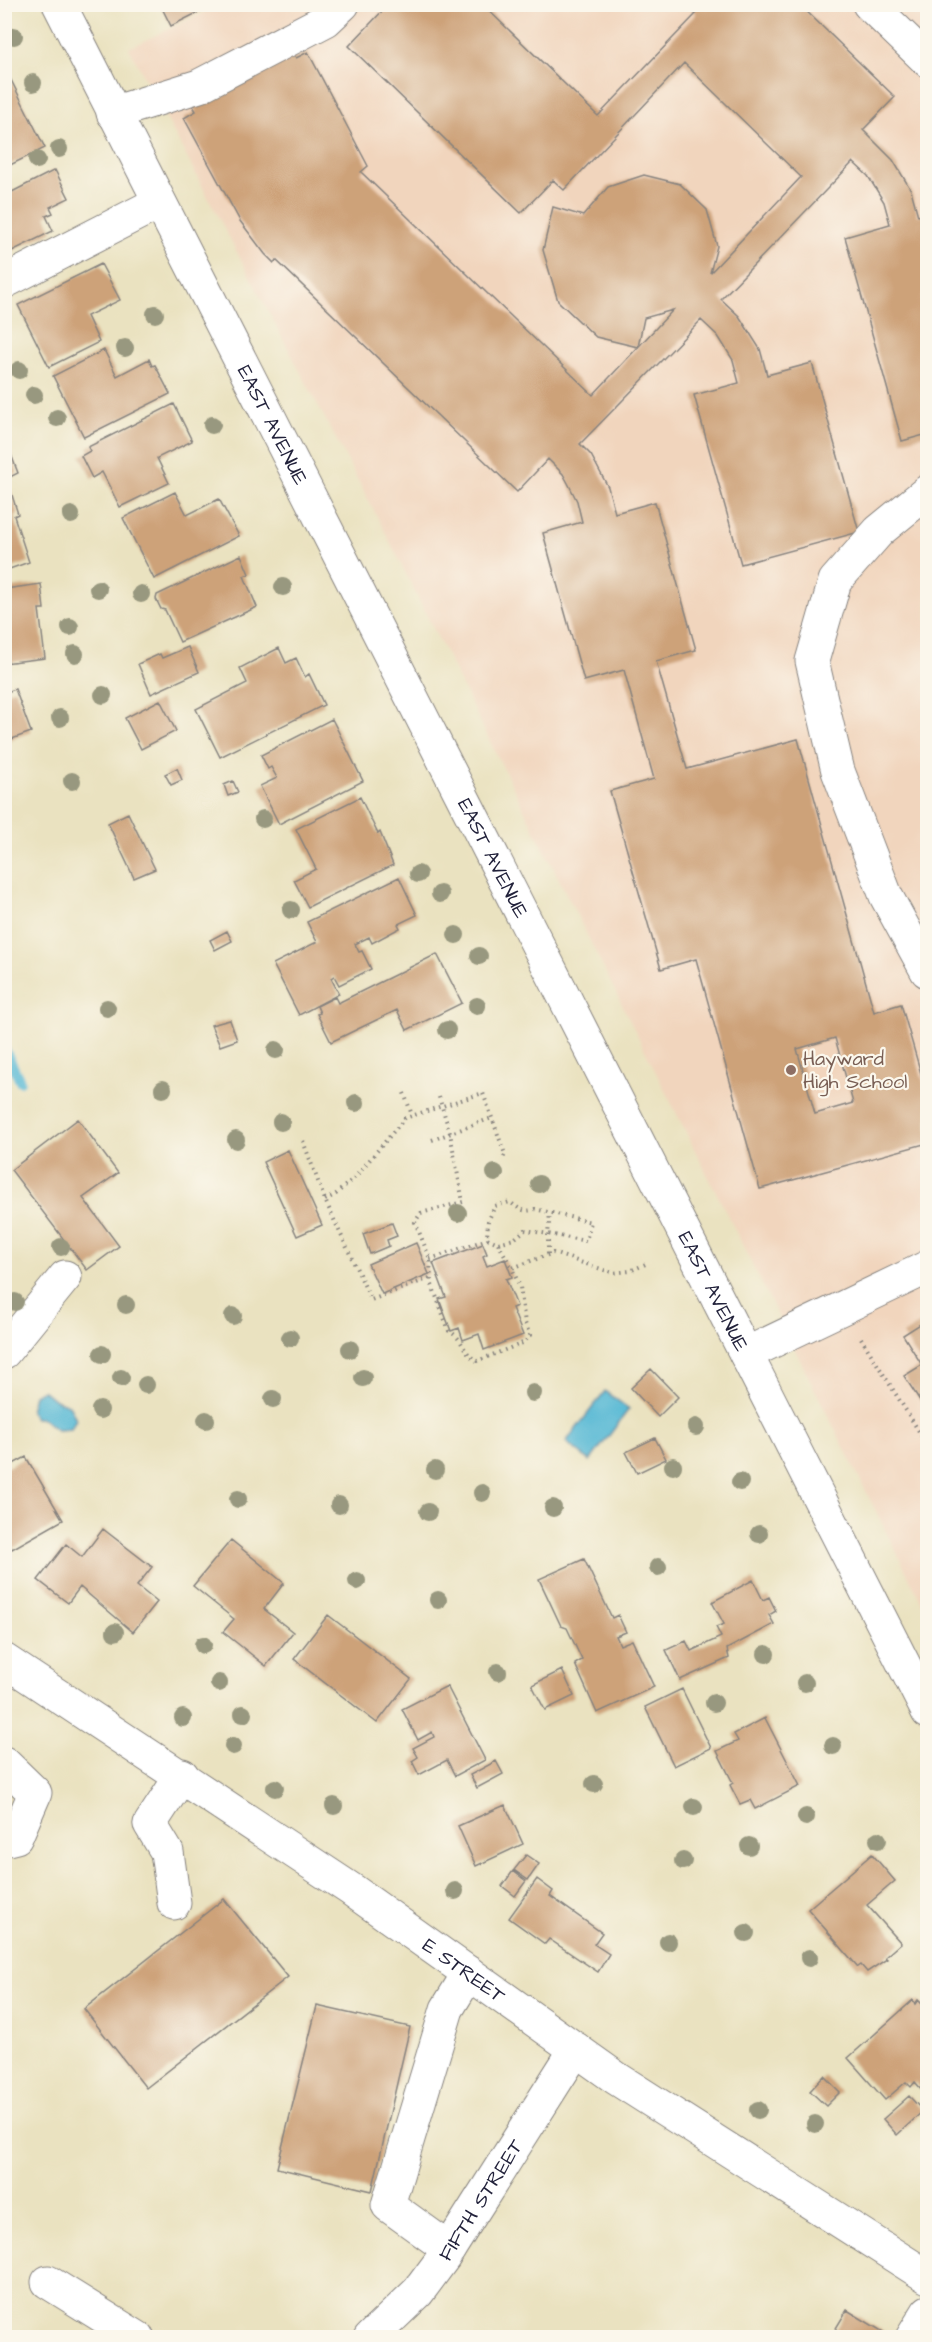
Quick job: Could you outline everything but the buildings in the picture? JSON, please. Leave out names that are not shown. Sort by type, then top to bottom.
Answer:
[{"type":"street","name":"EAST AVENUE","points":[[59,4],[158,203],[927,1712]]},
{"type":"street","points":[[113,113],[199,86],[326,20],[344,4]]},
{"type":"street","points":[[869,4],[927,61]]},
{"type":"street","points":[[4,282],[158,203]]},
{"type":"street","points":[[927,491],[879,531],[835,581],[812,661],[838,771],[886,896],[927,971]]},
{"type":"street","points":[[746,1354],[927,1267]]},
{"type":"street","points":[[4,1352],[65,1277]]},
{"type":"street","name":"E STREET","points":[[8,1672],[182,1775],[352,1890],[616,2078],[927,2277]]},
{"type":"street","points":[[4,1763],[34,1793],[16,1837],[4,1840]]},
{"type":"street","points":[[174,1903],[167,1852],[150,1824],[182,1775]]},
{"type":"street","points":[[449,2249],[388,2205],[447,2009],[469,1973]]},
{"type":"street","name":"FIFTH STREET","points":[[370,2337],[418,2292],[449,2249],[576,2049]]},
{"type":"street","points":[[48,2282],[138,2337]]},
{"type":"street","points":[[912,2337],[927,2312]]},
{"type":"path","points":[[325,1200],[336,1194],[356,1176],[405,1118],[483,1093],[505,1154],[502,1161]]},
{"type":"path","points":[[404,1094],[412,1116]]},
{"type":"path","points":[[430,1259],[487,1238],[498,1243],[512,1268],[519,1287],[525,1323],[530,1335],[525,1342],[477,1360],[466,1354],[457,1335],[449,1331],[430,1278],[430,1259],[415,1222],[422,1213],[463,1202],[450,1133],[439,1097]]},
{"type":"path","points":[[432,1140],[492,1118]]},
{"type":"path","points":[[303,1141],[325,1200],[371,1300],[430,1278]]},
{"type":"path","points":[[487,1238],[488,1221],[495,1206],[510,1202],[520,1210],[528,1212],[535,1209],[591,1222],[586,1240],[525,1230],[514,1239],[498,1243]]},
{"type":"path","points":[[548,1254],[550,1213]]},
{"type":"path","points":[[512,1268],[553,1253],[613,1273],[648,1263]]},
{"type":"path","points":[[859,1334],[927,1446]]},
{"type":"shaded area","name":"Hayward High School","points":[[222,4],[927,5],[927,1613],[382,526],[129,48]]},
{"type":"water","points":[[43,1390],[55,1400],[69,1405],[76,1419],[71,1429],[57,1430],[42,1418],[35,1418],[30,1411],[34,1395]]},
{"type":"water","points":[[605,1391],[629,1409],[590,1461],[566,1442]]},
{"type":"waterway","points":[[4,1048],[20,1081]]},
{"type":"place","name":"Hayward High School","points":[[791,1070]]}]
